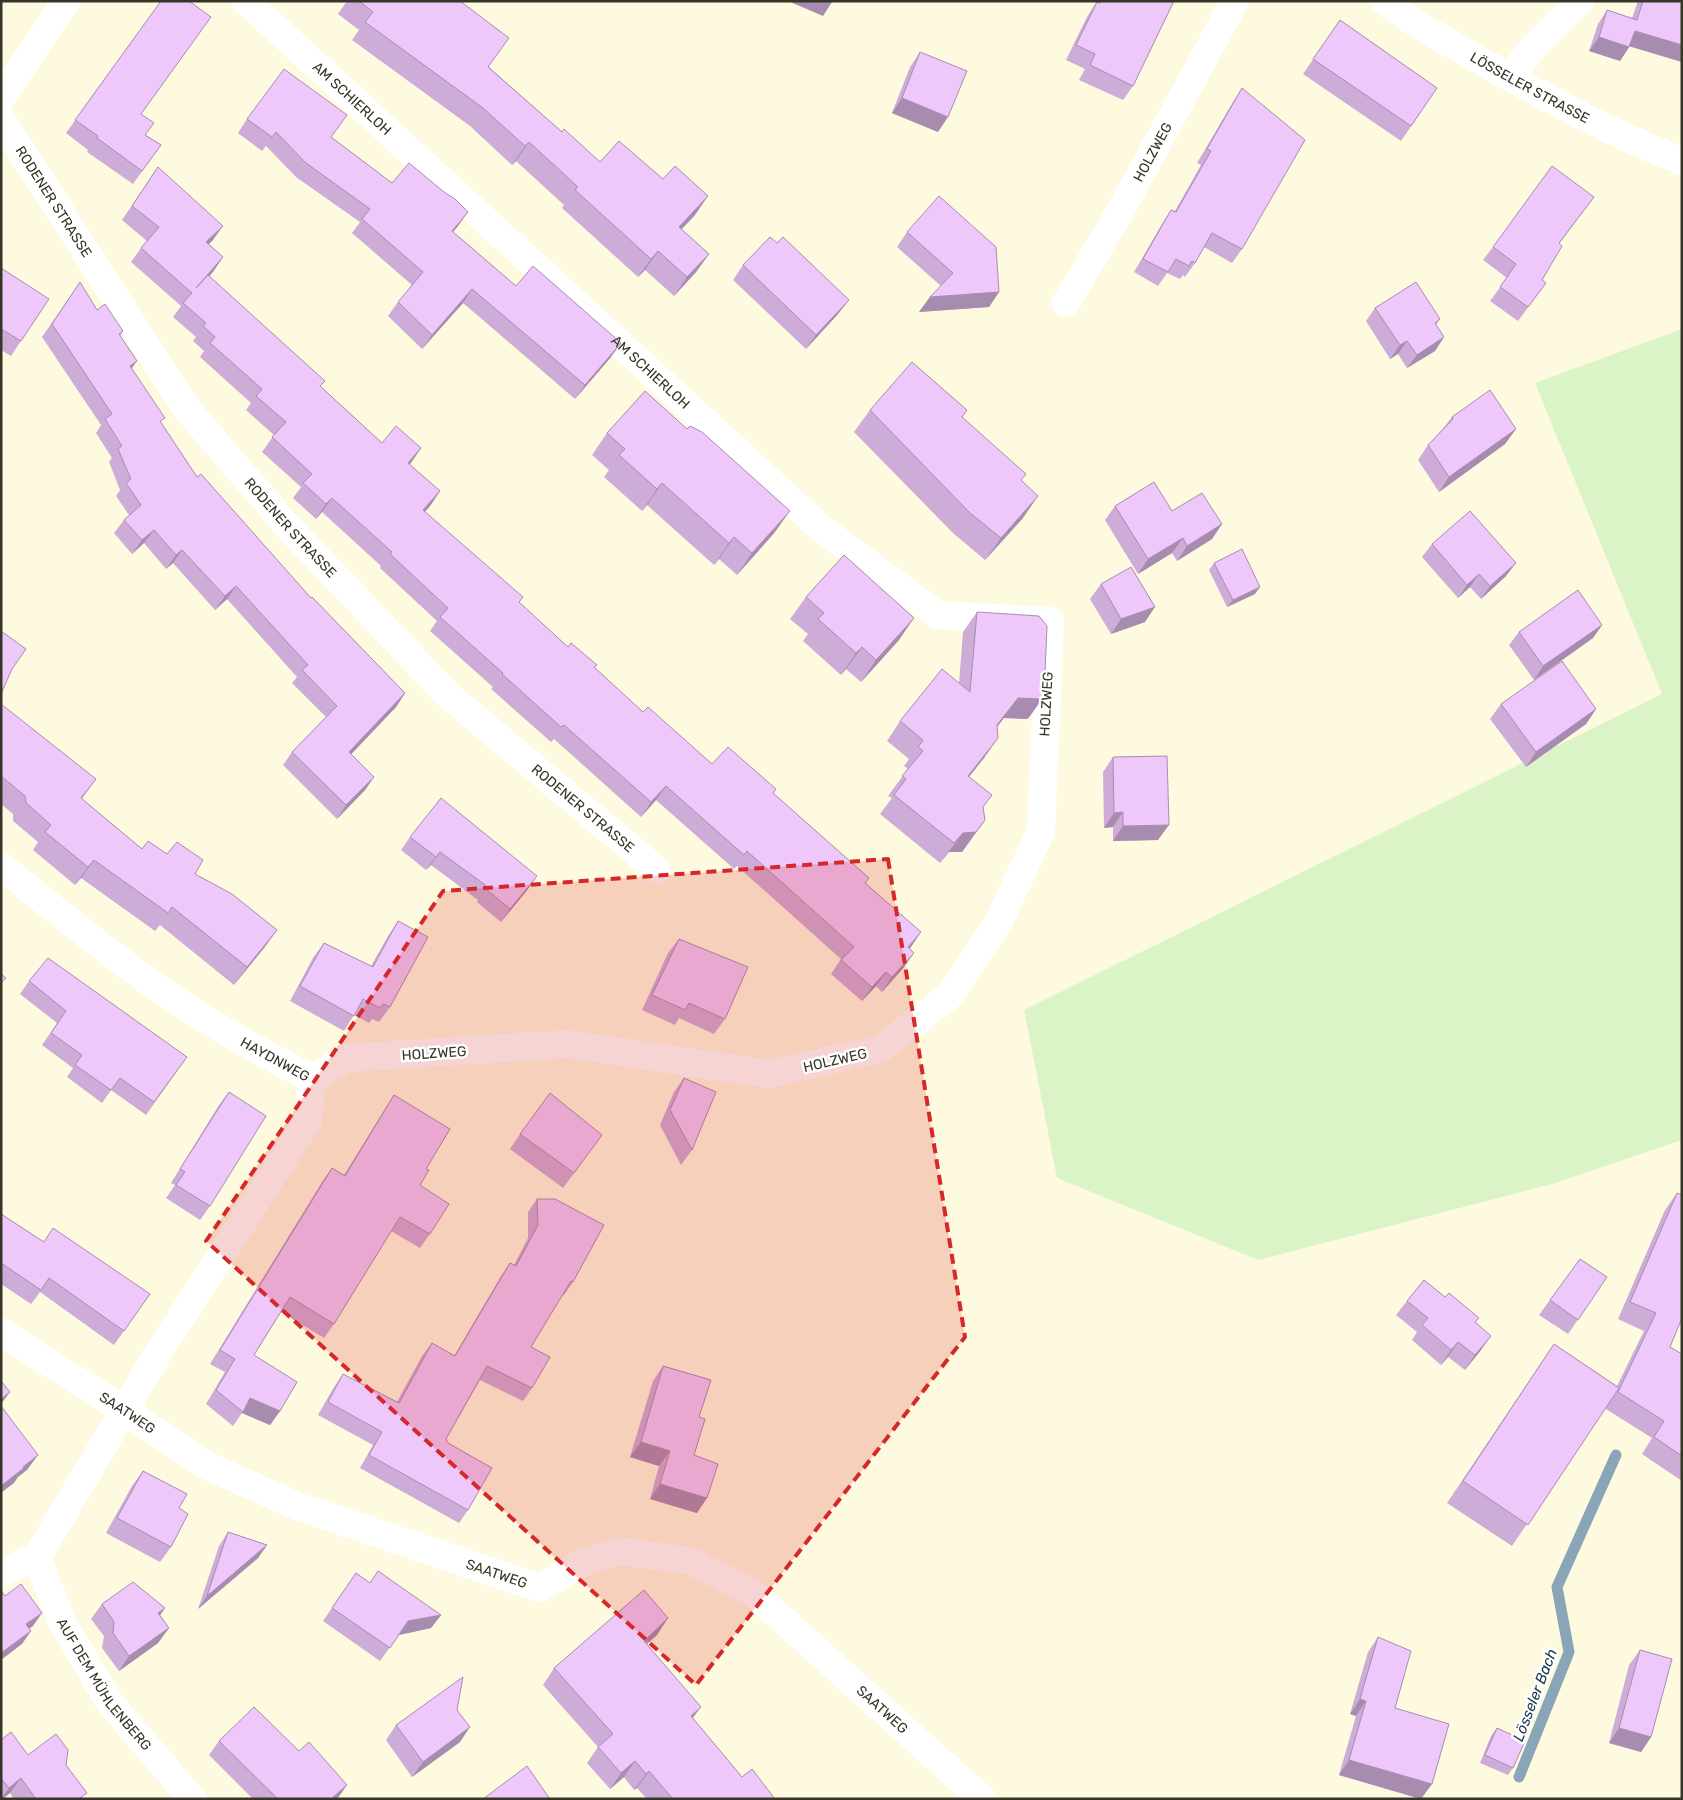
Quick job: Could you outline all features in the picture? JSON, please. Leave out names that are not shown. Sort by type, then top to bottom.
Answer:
[{"type":"street","points":[[1,98],[66,1]]},
{"type":"street","name":"AM SCHIERLOH","points":[[246,1],[822,529],[938,615],[1050,621]]},
{"type":"street","name":"HOLZWEG","points":[[1066,303],[1122,208],[1235,1]]},
{"type":"street","name":"LÖSSELER STRASSE","points":[[1385,1],[1453,45],[1511,78],[1627,138],[1682,161]]},
{"type":"street","points":[[1511,78],[1529,52],[1580,1]]},
{"type":"street","name":"RODENER STRASSE","points":[[1,118],[186,408],[290,529],[450,696],[657,870]]},
{"type":"street","name":"HOLZWEG","points":[[311,1079],[348,1058],[567,1044],[769,1074],[880,1049],[948,996],[998,921],[1041,831],[1050,621]]},
{"type":"street","name":"HAYDNWEG","points":[[1,866],[83,933],[158,986],[214,1024],[311,1079],[310,1119],[124,1410]]},
{"type":"street","name":"SAATWEG","points":[[1,1332],[124,1410],[206,1465],[300,1507],[540,1588],[581,1563],[618,1551],[690,1561],[752,1593],[982,1799]]},
{"type":"street","points":[[1,1573],[37,1557],[124,1410]]},
{"type":"street","name":"AUF DEM MÜHLENBERG","points":[[37,1557],[62,1620],[110,1704],[192,1799]]},
{"type":"highlighted area","points":[[888,859],[965,1337],[696,1685],[206,1241],[443,891]]},
{"type":"green space","points":[[1682,329],[1682,1140],[1552,1184],[1258,1260],[1057,1178],[1024,1010],[1662,694],[1535,383]]},
{"type":"building","points":[[161,1],[189,1],[211,17],[141,114],[154,123],[145,135],[161,145],[142,171],[75,120]]},
{"type":"building","points":[[359,1],[460,1],[509,38],[488,67],[562,132],[564,129],[600,162],[619,141],[663,179],[675,166],[708,196],[679,227],[709,254],[687,277],[658,251],[651,259],[575,190],[578,187],[529,142],[525,146],[483,108],[365,22],[373,12]]},
{"type":"building","points":[[1101,1],[1174,1],[1133,86],[1090,65],[1095,54],[1076,45],[1097,2],[1100,3]]},
{"type":"building","points":[[1643,1],[1682,1],[1682,45],[1635,31],[1629,47],[1599,37],[1607,10],[1637,20]]},
{"type":"building","points":[[1340,20],[1437,88],[1411,126],[1313,59]]},
{"type":"building","points":[[920,52],[967,71],[948,117],[902,98]]},
{"type":"building","points":[[284,69],[347,115],[331,137],[392,183],[409,163],[455,199],[468,212],[452,231],[516,286],[533,266],[621,343],[585,385],[472,289],[432,335],[398,302],[423,272],[362,219],[370,209],[306,163],[276,132],[272,137],[247,119]]},
{"type":"building","points":[[1242,88],[1305,140],[1242,249],[1212,233],[1195,263],[1192,261],[1189,266],[1176,259],[1168,272],[1143,259],[1171,210],[1176,212],[1211,151],[1207,149]]},
{"type":"building","points":[[1552,166],[1594,197],[1559,243],[1562,246],[1542,280],[1546,283],[1528,307],[1500,287],[1516,264],[1493,247]]},
{"type":"building","points":[[158,167],[223,226],[206,242],[223,257],[196,288],[208,275],[325,381],[320,386],[382,443],[396,426],[421,448],[408,463],[440,491],[423,510],[523,597],[519,602],[568,647],[571,643],[597,665],[594,667],[643,712],[648,707],[712,764],[728,747],[776,789],[773,793],[869,878],[865,883],[921,932],[908,947],[914,953],[892,977],[886,972],[872,987],[841,960],[854,947],[747,851],[744,855],[666,786],[651,802],[564,725],[561,727],[440,617],[448,608],[390,554],[392,552],[332,498],[326,504],[303,483],[312,474],[272,437],[286,422],[256,396],[262,389],[210,343],[215,337],[203,326],[206,323],[183,303],[192,293],[141,248],[159,227],[132,206]]},
{"type":"building","points":[[939,196],[996,247],[999,292],[930,297],[953,273],[907,232]]},
{"type":"building","points":[[770,237],[777,243],[783,237],[849,300],[816,335],[743,265]]},
{"type":"building","points":[[1,268],[49,299],[21,341],[1,329]]},
{"type":"building","points":[[80,282],[97,310],[105,304],[123,331],[119,334],[137,361],[130,366],[165,418],[160,421],[197,477],[201,474],[311,598],[405,693],[349,752],[374,777],[346,805],[292,752],[337,706],[302,670],[308,665],[236,586],[225,596],[182,550],[176,555],[154,530],[142,540],[124,520],[141,505],[126,483],[131,479],[118,449],[122,446],[105,419],[112,414],[52,324]]},
{"type":"building","points":[[1416,282],[1440,319],[1435,323],[1444,337],[1417,355],[1407,341],[1400,345],[1375,308]]},
{"type":"building","points":[[912,362],[967,410],[962,417],[1026,474],[1021,480],[1038,496],[1001,538],[969,512],[870,410]]},
{"type":"building","points":[[1490,390],[1516,429],[1449,477],[1428,445],[1453,419],[1452,417]]},
{"type":"building","points":[[645,391],[687,429],[690,426],[702,432],[790,511],[752,553],[734,537],[729,543],[662,483],[657,489],[619,455],[625,449],[607,433]]},
{"type":"building","points":[[1154,482],[1172,511],[1202,493],[1222,524],[1187,546],[1183,538],[1148,559],[1115,506]]},
{"type":"building","points":[[1470,511],[1516,563],[1490,586],[1479,574],[1467,585],[1432,544]]},
{"type":"building","points":[[1242,549],[1260,587],[1233,600],[1214,563]]},
{"type":"building","points":[[844,555],[914,618],[876,660],[862,647],[856,653],[818,619],[824,613],[806,597]]},
{"type":"building","points":[[1131,567],[1155,607],[1121,619],[1101,584]]},
{"type":"building","points":[[1578,590],[1602,625],[1543,666],[1519,632]]},
{"type":"building","points":[[977,612],[1039,616],[1047,626],[1044,696],[1041,699],[1018,698],[997,725],[998,738],[968,776],[992,795],[983,807],[985,820],[976,832],[963,833],[954,843],[894,795],[906,779],[902,776],[923,751],[918,747],[923,740],[900,721],[942,669],[970,692]]},
{"type":"building","points":[[1,631],[26,649],[12,669],[1,694]]},
{"type":"building","points":[[1562,661],[1596,709],[1536,752],[1501,704]]},
{"type":"building","points":[[1,704],[96,779],[81,798],[142,849],[148,841],[167,854],[177,842],[203,860],[195,874],[232,894],[277,930],[247,967],[172,907],[168,913],[94,860],[88,867],[45,832],[51,825],[26,803],[25,796],[1,776]]},
{"type":"building","points":[[1167,756],[1169,825],[1123,826],[1123,812],[1114,813],[1113,757]]},
{"type":"building","points":[[441,798],[537,876],[510,909],[486,889],[488,887],[440,852],[436,857],[410,837]]},
{"type":"building","points":[[398,921],[428,937],[390,1007],[383,1004],[380,1008],[363,999],[354,1016],[300,986],[324,943],[373,967]]},
{"type":"building","points":[[679,939],[748,967],[725,1019],[689,1003],[685,1010],[652,995]]},
{"type":"building","points":[[48,958],[187,1057],[154,1102],[120,1078],[111,1090],[75,1065],[82,1055],[51,1033],[66,1011],[29,981]]},
{"type":"building","points":[[1,974],[6,978],[1,983]]},
{"type":"building","points":[[684,1078],[716,1092],[692,1150],[670,1110]]},
{"type":"building","points":[[229,1092],[266,1116],[210,1206],[176,1185],[185,1172],[180,1169]]},
{"type":"building","points":[[550,1093],[602,1135],[574,1173],[520,1134]]},
{"type":"building","points":[[394,1095],[450,1129],[426,1169],[429,1170],[420,1185],[449,1204],[430,1234],[400,1217],[334,1324],[290,1297],[254,1355],[297,1382],[280,1411],[250,1398],[243,1412],[216,1390],[235,1359],[220,1350],[332,1168],[345,1176]]},
{"type":"building","points":[[1677,1193],[1682,1195],[1682,1318],[1670,1347],[1682,1354],[1682,1456],[1654,1437],[1664,1421],[1618,1392],[1656,1313],[1630,1302]]},
{"type":"building","points":[[537,1199],[555,1199],[604,1225],[573,1282],[571,1281],[531,1347],[550,1357],[532,1388],[487,1366],[446,1439],[448,1443],[492,1468],[468,1510],[369,1455],[382,1432],[328,1402],[343,1374],[399,1403],[432,1343],[455,1356],[510,1263],[516,1266],[538,1225]]},
{"type":"building","points":[[1,1214],[44,1242],[53,1228],[150,1294],[124,1331],[49,1278],[41,1290],[1,1263]]},
{"type":"building","points":[[1580,1259],[1607,1277],[1578,1320],[1550,1300]]},
{"type":"building","points":[[1424,1280],[1445,1297],[1449,1293],[1479,1318],[1475,1322],[1491,1336],[1475,1355],[1458,1342],[1451,1350],[1422,1325],[1428,1318],[1407,1301]]},
{"type":"building","points":[[1554,1344],[1619,1388],[1528,1525],[1463,1481]]},
{"type":"building","points":[[663,1366],[711,1380],[699,1417],[705,1419],[694,1455],[718,1464],[707,1498],[660,1484],[670,1451],[641,1442]]},
{"type":"building","points":[[1,1381],[10,1392],[1,1399]]},
{"type":"building","points":[[1,1406],[38,1455],[1,1486]]},
{"type":"building","points":[[143,1471],[187,1494],[179,1508],[188,1514],[171,1547],[117,1518]]},
{"type":"building","points":[[228,1532],[267,1545],[207,1596]]},
{"type":"building","points":[[378,1571],[441,1615],[408,1621],[390,1648],[332,1608],[356,1573],[370,1583]]},
{"type":"building","points":[[133,1582],[165,1608],[158,1613],[169,1628],[129,1656],[113,1633],[114,1622],[102,1604]]},
{"type":"building","points":[[21,1584],[42,1613],[26,1624],[31,1631],[1,1653],[1,1591],[5,1596]]},
{"type":"building","points":[[644,1590],[668,1618],[644,1641],[701,1707],[691,1716],[742,1777],[752,1769],[775,1799],[673,1799],[649,1771],[646,1774],[635,1761],[621,1773],[598,1747],[613,1734],[554,1668]]},
{"type":"building","points":[[1378,1637],[1411,1651],[1395,1708],[1449,1724],[1432,1784],[1349,1760],[1366,1701],[1360,1699]]},
{"type":"building","points":[[1640,1650],[1672,1659],[1651,1737],[1619,1728]]},
{"type":"building","points":[[463,1677],[457,1710],[470,1727],[423,1762],[396,1725]]},
{"type":"building","points":[[254,1707],[299,1751],[309,1742],[347,1785],[331,1799],[276,1799],[219,1741]]},
{"type":"building","points":[[1497,1728],[1525,1741],[1513,1768],[1485,1755]]},
{"type":"building","points":[[11,1732],[28,1755],[56,1734],[68,1750],[66,1765],[87,1793],[79,1799],[36,1799],[21,1778],[9,1788],[1,1778],[1,1740]]},
{"type":"building","points":[[527,1766],[550,1799],[483,1799]]},
{"type":"waterway","name":"Lösseler Bach","points":[[1519,1777],[1569,1652],[1557,1587],[1616,1455]]}]
